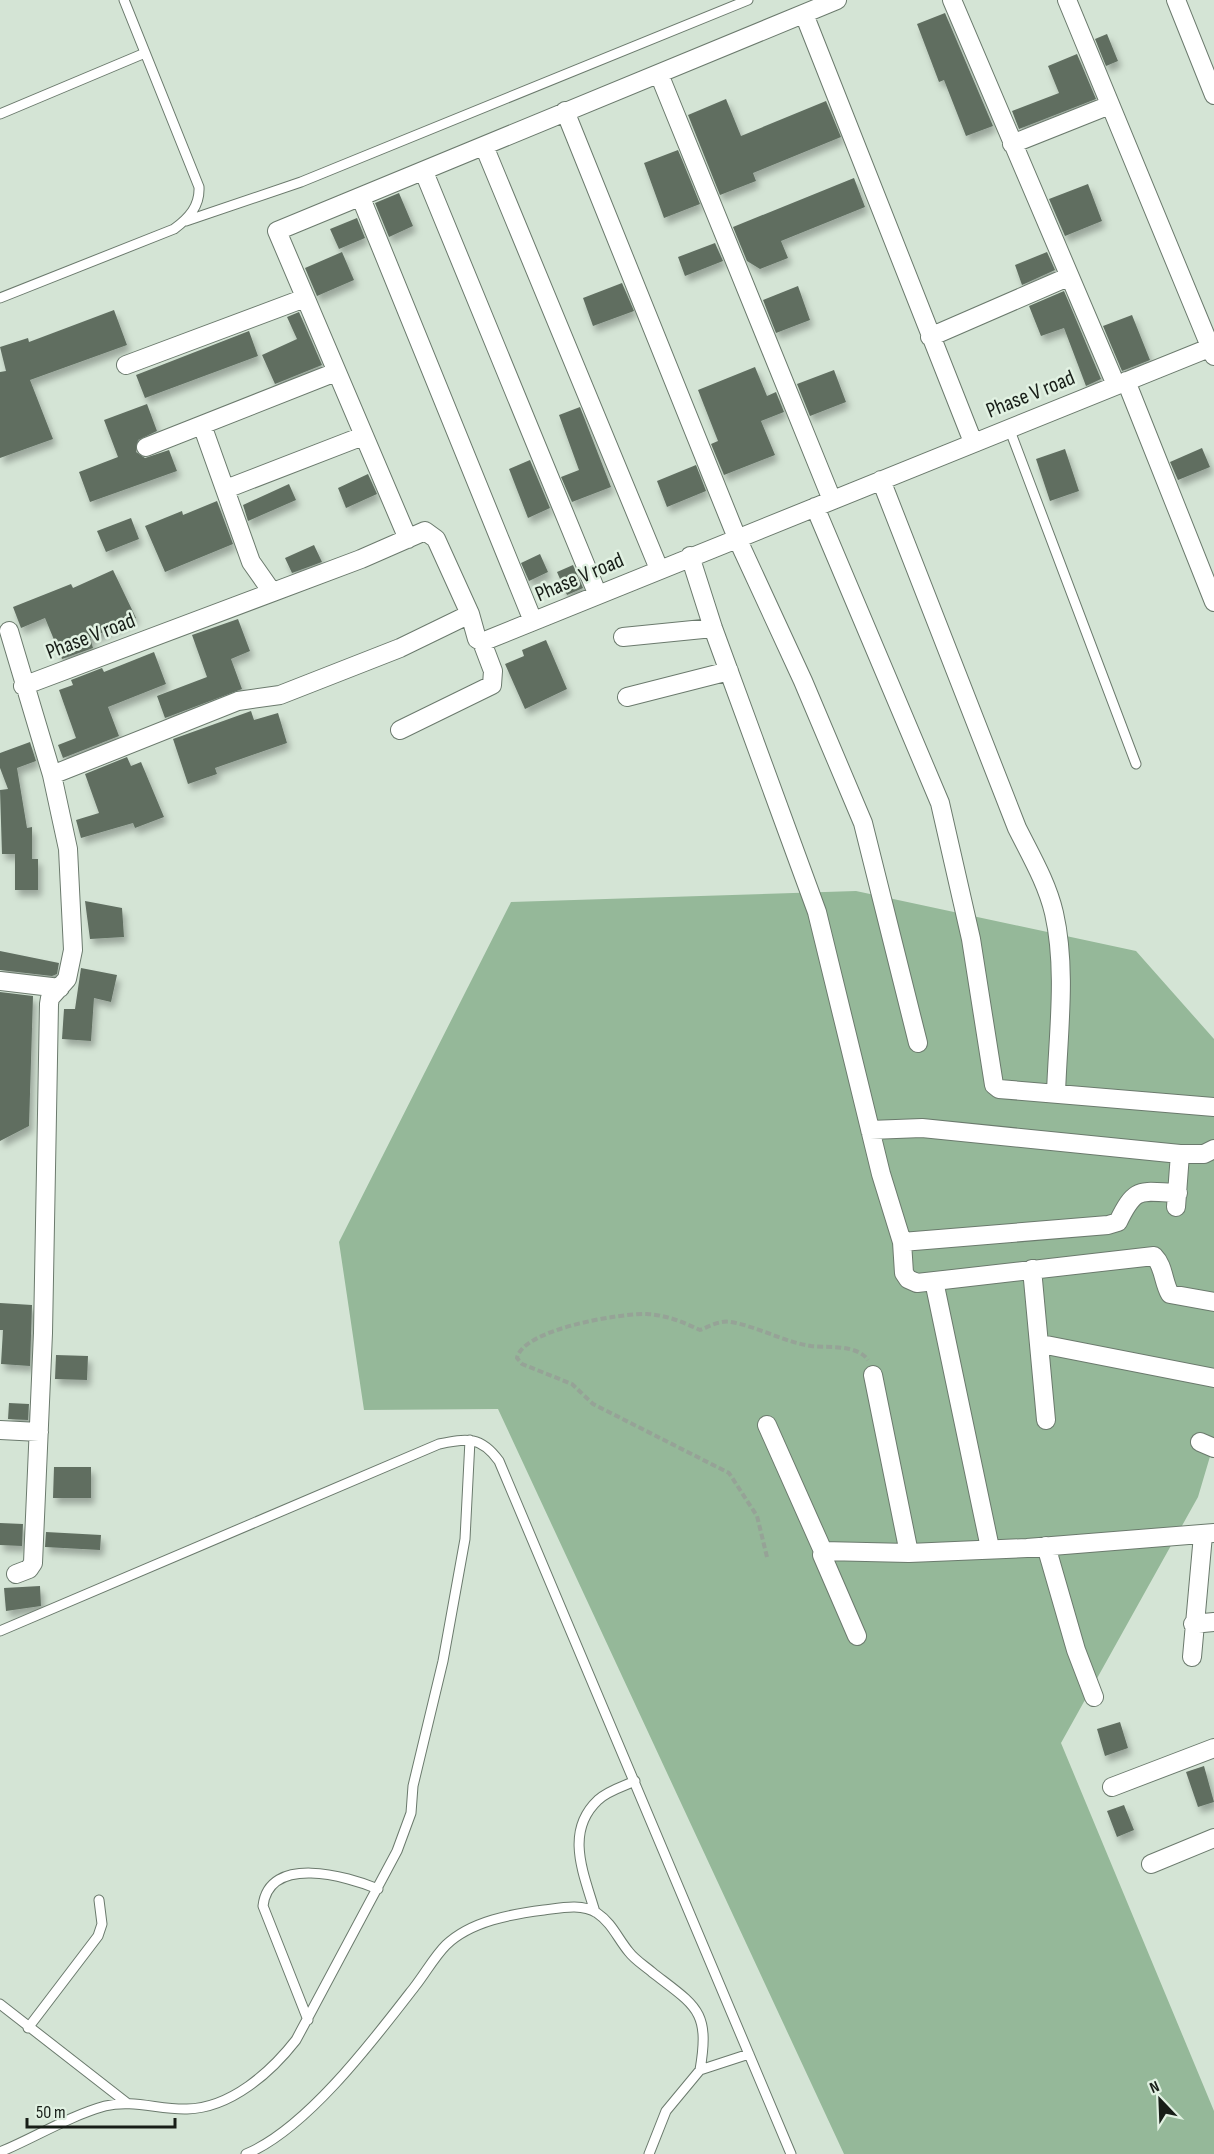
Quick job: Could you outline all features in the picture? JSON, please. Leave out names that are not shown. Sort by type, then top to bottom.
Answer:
[{"type":"street","points":[[408,539],[277,231],[837,0]]},
{"type":"street","points":[[953,0],[1068,278],[1121,383],[1214,602]]},
{"type":"street","points":[[1067,0],[1213,350]]},
{"type":"street","points":[[1181,2],[1214,95]]},
{"type":"street","points":[[804,14],[973,442]]},
{"type":"street","points":[[659,74],[832,500]]},
{"type":"street","points":[[1012,144],[1110,105]]},
{"type":"street","points":[[565,111],[737,538],[803,681],[863,823],[918,1043]]},
{"type":"street","points":[[484,146],[659,568]]},
{"type":"street","points":[[424,172],[597,593]]},
{"type":"street","points":[[361,198],[533,621]]},
{"type":"street","points":[[930,337],[1068,278]]},
{"type":"street","points":[[126,365],[305,298]]},
{"type":"street","name":"Phase V road","points":[[23,686],[272,592],[424,531],[436,539],[470,614],[477,639],[482,642],[597,593],[1008,428],[1121,383],[1213,350]]},
{"type":"street","points":[[146,447],[336,372]]},
{"type":"street","points":[[202,425],[251,562],[272,592]]},
{"type":"street","points":[[226,489],[363,436]]},
{"type":"street","points":[[881,480],[1017,828],[1042,878],[1054,914],[1060,969],[1056,1093]]},
{"type":"street","points":[[815,507],[940,803],[971,939],[992,1083],[999,1089],[1214,1107]]},
{"type":"street","points":[[690,556],[713,628],[817,912],[881,1174],[902,1242],[904,1273],[917,1283],[1154,1256],[1159,1261],[1164,1285],[1170,1294],[1214,1302]]},
{"type":"street","points":[[52,775],[238,701],[280,696],[400,648],[470,614]]},
{"type":"street","points":[[623,637],[713,628]]},
{"type":"street","points":[[9,631],[23,686],[52,775],[68,849],[73,950],[69,972],[50,998],[49,1004],[39,1432],[33,1563],[29,1569],[16,1574]]},
{"type":"street","points":[[400,730],[492,684],[493,671],[482,642]]},
{"type":"street","points":[[627,697],[729,671]]},
{"type":"street","points":[[0,981],[60,987]]},
{"type":"street","points":[[870,1130],[922,1128],[1180,1154],[1204,1154],[1214,1149]]},
{"type":"street","points":[[902,1242],[1108,1225],[1118,1222],[1128,1200],[1138,1193],[1177,1200],[1180,1154]]},
{"type":"street","points":[[1032,1269],[1041,1344],[1046,1420]]},
{"type":"street","points":[[934,1281],[990,1548]]},
{"type":"street","points":[[1041,1344],[1214,1378]]},
{"type":"street","points":[[873,1375],[909,1553]]},
{"type":"street","points":[[767,1425],[824,1551],[822,1555],[857,1636]]},
{"type":"street","points":[[0,1430],[39,1432]]},
{"type":"street","points":[[824,1551],[909,1553],[1208,1534],[1193,1624],[1192,1657]]},
{"type":"street","points":[[1046,1546],[1076,1650],[1094,1697]]},
{"type":"street","points":[[1193,1624],[1214,1622]]},
{"type":"street","points":[[1112,1787],[1214,1748]]},
{"type":"street","points":[[1151,1864],[1214,1838]]},
{"type":"lane","points":[[124,0],[198,187],[199,198],[186,221]]},
{"type":"lane","points":[[0,298],[174,229],[186,221],[301,182],[748,0]]},
{"type":"lane","points":[[0,114],[145,53]]},
{"type":"lane","points":[[1008,428],[1136,764]]},
{"type":"lane","points":[[0,2152],[105,2106],[127,2103],[189,2109],[216,2102],[244,2089],[277,2064],[308,2020],[397,1851],[411,1814],[413,1786],[443,1661],[465,1539],[470,1440]]},
{"type":"lane","points":[[0,1631],[439,1444],[470,1440],[488,1445],[499,1461],[790,2154]]},
{"type":"lane","points":[[635,1781],[599,1798],[581,1823],[578,1853],[596,1912],[612,1927],[630,1954],[686,1998],[702,2024],[705,2039],[700,2070],[666,2111],[649,2154]]},
{"type":"lane","points":[[308,2020],[263,1906],[264,1895],[269,1888],[287,1877],[305,1872],[340,1876],[378,1889]]},
{"type":"lane","points":[[28,2028],[98,1936],[102,1924],[99,1900]]},
{"type":"lane","points":[[246,2154],[289,2129],[310,2110],[447,1945],[466,1932],[509,1914],[571,1907],[596,1912]]},
{"type":"lane","points":[[0,2004],[127,2103]]},
{"type":"lane","points":[[700,2070],[749,2054]]},
{"type":"path","points":[[766,1557],[757,1516],[729,1473],[593,1404],[572,1384],[522,1364],[517,1358],[518,1352],[528,1343],[593,1320],[647,1314],[679,1320],[700,1330],[719,1323],[731,1322],[810,1346],[850,1350],[866,1357],[873,1375]]},
{"type":"green space","points":[[856,891],[1136,951],[1214,1039],[1214,1443],[1198,1497],[1061,1743],[1214,2111],[1214,2154],[844,2154],[498,1409],[364,1410],[339,1242],[511,902]]},
{"type":"building","points":[[945,13],[993,126],[966,136],[944,80],[939,82],[917,24]]},
{"type":"building","points":[[1107,34],[1118,61],[1106,66],[1095,39]]},
{"type":"building","points":[[1077,54],[1096,99],[1019,129],[1012,111],[1059,93],[1048,66]]},
{"type":"building","points":[[726,99],[741,136],[826,101],[841,137],[753,173],[756,181],[720,195],[688,115]]},
{"type":"building","points":[[678,150],[700,204],[664,218],[644,163]]},
{"type":"building","points":[[854,178],[865,207],[781,241],[788,258],[760,269],[747,261],[733,227]]},
{"type":"building","points":[[1088,184],[1102,221],[1065,236],[1049,199]]},
{"type":"building","points":[[399,193],[413,226],[389,237],[375,203]]},
{"type":"building","points":[[357,218],[365,238],[339,249],[330,229]]},
{"type":"building","points":[[715,243],[723,261],[685,276],[678,257]]},
{"type":"building","points":[[342,252],[354,280],[317,296],[305,268]]},
{"type":"building","points":[[1047,252],[1055,270],[1022,285],[1015,265]]},
{"type":"building","points":[[622,283],[634,311],[593,326],[583,298]]},
{"type":"building","points":[[798,286],[810,320],[776,333],[763,300]]},
{"type":"building","points":[[1064,291],[1101,379],[1086,386],[1064,328],[1041,336],[1029,306]]},
{"type":"building","points":[[114,310],[127,345],[30,380],[53,439],[0,458],[0,372],[6,371],[0,347],[28,338],[29,342]]},
{"type":"building","points":[[299,312],[322,365],[275,384],[262,355],[297,339],[287,317]]},
{"type":"building","points":[[1132,315],[1150,360],[1122,371],[1103,326]]},
{"type":"building","points":[[249,331],[258,356],[145,398],[136,375]]},
{"type":"building","points":[[755,367],[767,396],[776,392],[784,412],[761,421],[775,455],[724,475],[711,444],[718,441],[698,390]]},
{"type":"building","points":[[834,370],[846,402],[810,416],[797,384]]},
{"type":"building","points":[[147,404],[157,431],[138,440],[136,452],[145,458],[169,450],[177,471],[90,502],[79,472],[118,457],[104,420]]},
{"type":"building","points":[[580,407],[611,487],[572,502],[561,477],[579,470],[559,415]]},
{"type":"building","points":[[1202,448],[1210,467],[1178,480],[1170,462]]},
{"type":"building","points":[[1065,449],[1079,491],[1050,501],[1036,459]]},
{"type":"building","points":[[530,460],[550,508],[528,518],[509,469]]},
{"type":"building","points":[[696,465],[706,491],[667,507],[657,481]]},
{"type":"building","points":[[368,474],[377,494],[346,508],[338,488]]},
{"type":"building","points":[[289,484],[296,500],[248,521],[243,505]]},
{"type":"building","points":[[217,501],[233,544],[165,572],[145,526],[182,511],[183,515]]},
{"type":"building","points":[[131,518],[139,539],[106,552],[97,531]]},
{"type":"building","points":[[314,545],[322,562],[292,573],[285,558]]},
{"type":"building","points":[[540,554],[548,572],[529,581],[521,563]]},
{"type":"building","points":[[573,565],[583,588],[567,595],[557,572]]},
{"type":"building","points":[[113,570],[136,618],[90,638],[93,648],[62,659],[45,618],[21,628],[13,607],[71,584],[73,588]]},
{"type":"building","points":[[238,619],[250,651],[231,659],[242,689],[165,718],[157,696],[207,677],[192,635]]},
{"type":"building","points":[[546,640],[567,689],[525,709],[505,664],[524,656],[522,650]]},
{"type":"building","points":[[154,652],[166,684],[108,707],[119,736],[63,758],[58,745],[76,738],[59,690],[73,685],[71,680],[102,668],[104,672]]},
{"type":"building","points":[[251,711],[254,720],[278,713],[287,743],[215,768],[217,774],[188,784],[173,739]]},
{"type":"building","points":[[30,742],[36,761],[17,768],[27,828],[32,827],[32,859],[38,859],[38,890],[15,890],[15,854],[2,854],[0,790],[8,789],[0,768],[0,753]]},
{"type":"building","points":[[127,757],[131,766],[141,762],[164,817],[135,828],[133,823],[81,838],[76,820],[99,813],[85,774]]},
{"type":"building","points":[[85,901],[122,908],[124,937],[90,939]]},
{"type":"building","points":[[0,951],[59,963],[57,974],[52,976],[0,970]]},
{"type":"building","points":[[81,968],[117,975],[111,1002],[94,998],[91,1041],[62,1039],[64,1009],[75,1009]]},
{"type":"building","points":[[0,992],[33,996],[29,1126],[0,1141]]},
{"type":"building","points":[[0,1303],[32,1305],[30,1366],[1,1364],[3,1330],[0,1330]]},
{"type":"building","points":[[56,1355],[88,1356],[87,1380],[55,1379]]},
{"type":"building","points":[[9,1403],[29,1404],[28,1420],[8,1419]]},
{"type":"building","points":[[54,1467],[91,1467],[91,1498],[53,1498]]},
{"type":"building","points":[[0,1523],[23,1524],[22,1546],[0,1545]]},
{"type":"building","points":[[46,1532],[101,1535],[100,1550],[45,1547]]},
{"type":"building","points":[[40,1586],[41,1606],[6,1611],[4,1588]]},
{"type":"building","points":[[1120,1722],[1128,1748],[1105,1756],[1097,1729]]},
{"type":"building","points":[[1204,1766],[1214,1802],[1198,1807],[1186,1772]]},
{"type":"building","points":[[1124,1805],[1134,1830],[1117,1837],[1107,1811]]}]
